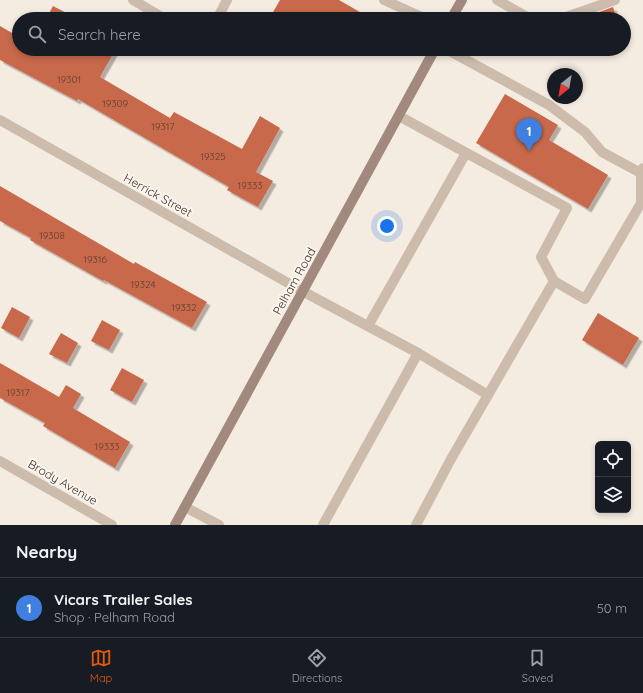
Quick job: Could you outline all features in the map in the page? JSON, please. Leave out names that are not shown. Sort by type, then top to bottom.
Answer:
[{"type":"main road","points":[[455,12],[462,0]]},
{"type":"main road","name":"Pelham Road","points":[[175,525],[304,292],[431,56]]},
{"type":"street","points":[[133,0],[153,12]]},
{"type":"street","points":[[221,12],[227,0]]},
{"type":"street","points":[[384,0],[411,12]]},
{"type":"street","points":[[497,0],[519,12]]},
{"type":"street","points":[[579,12],[611,0]]},
{"type":"street","points":[[399,116],[567,208],[541,257],[554,281],[585,299],[640,203],[642,170],[602,152],[585,132],[549,104],[459,56]]},
{"type":"street","name":"Herrick Street","points":[[0,120],[304,292],[418,353],[488,396]]},
{"type":"street","points":[[368,326],[466,153]]},
{"type":"street","points":[[416,525],[554,281]]},
{"type":"street","points":[[323,525],[418,353]]},
{"type":"street","name":"Brody Avenue","points":[[0,461],[112,525]]},
{"type":"street","points":[[185,507],[219,525]]},
{"type":"building","points":[[280,0],[339,0],[360,12],[273,12]]},
{"type":"building","points":[[53,6],[64,12],[50,12]]},
{"type":"building","points":[[613,7],[615,12],[599,12]]},
{"type":"building","points":[[0,26],[12,33],[12,56],[112,56],[100,77],[170,118],[174,112],[242,149],[260,116],[280,128],[256,172],[273,181],[258,207],[227,190],[229,187],[78,99],[77,101],[0,60]]},
{"type":"building","points":[[505,94],[558,125],[549,140],[608,175],[588,209],[476,143]]},
{"type":"building","points":[[0,186],[134,264],[135,262],[207,302],[192,328],[104,280],[103,281],[30,240],[31,238],[0,221]]},
{"type":"building","points":[[12,307],[30,317],[19,338],[1,328]]},
{"type":"building","points":[[598,313],[639,338],[623,365],[582,340]]},
{"type":"building","points":[[102,320],[120,330],[109,350],[91,341]]},
{"type":"building","points":[[61,333],[78,343],[67,363],[49,354]]},
{"type":"building","points":[[0,363],[59,397],[66,385],[81,394],[73,408],[130,442],[115,468],[43,426],[45,423],[0,398]]},
{"type":"building","points":[[122,368],[144,380],[132,402],[110,390]]},
{"type":"place","name":"Vicars Trailer Sales","points":[[529,151]]}]
